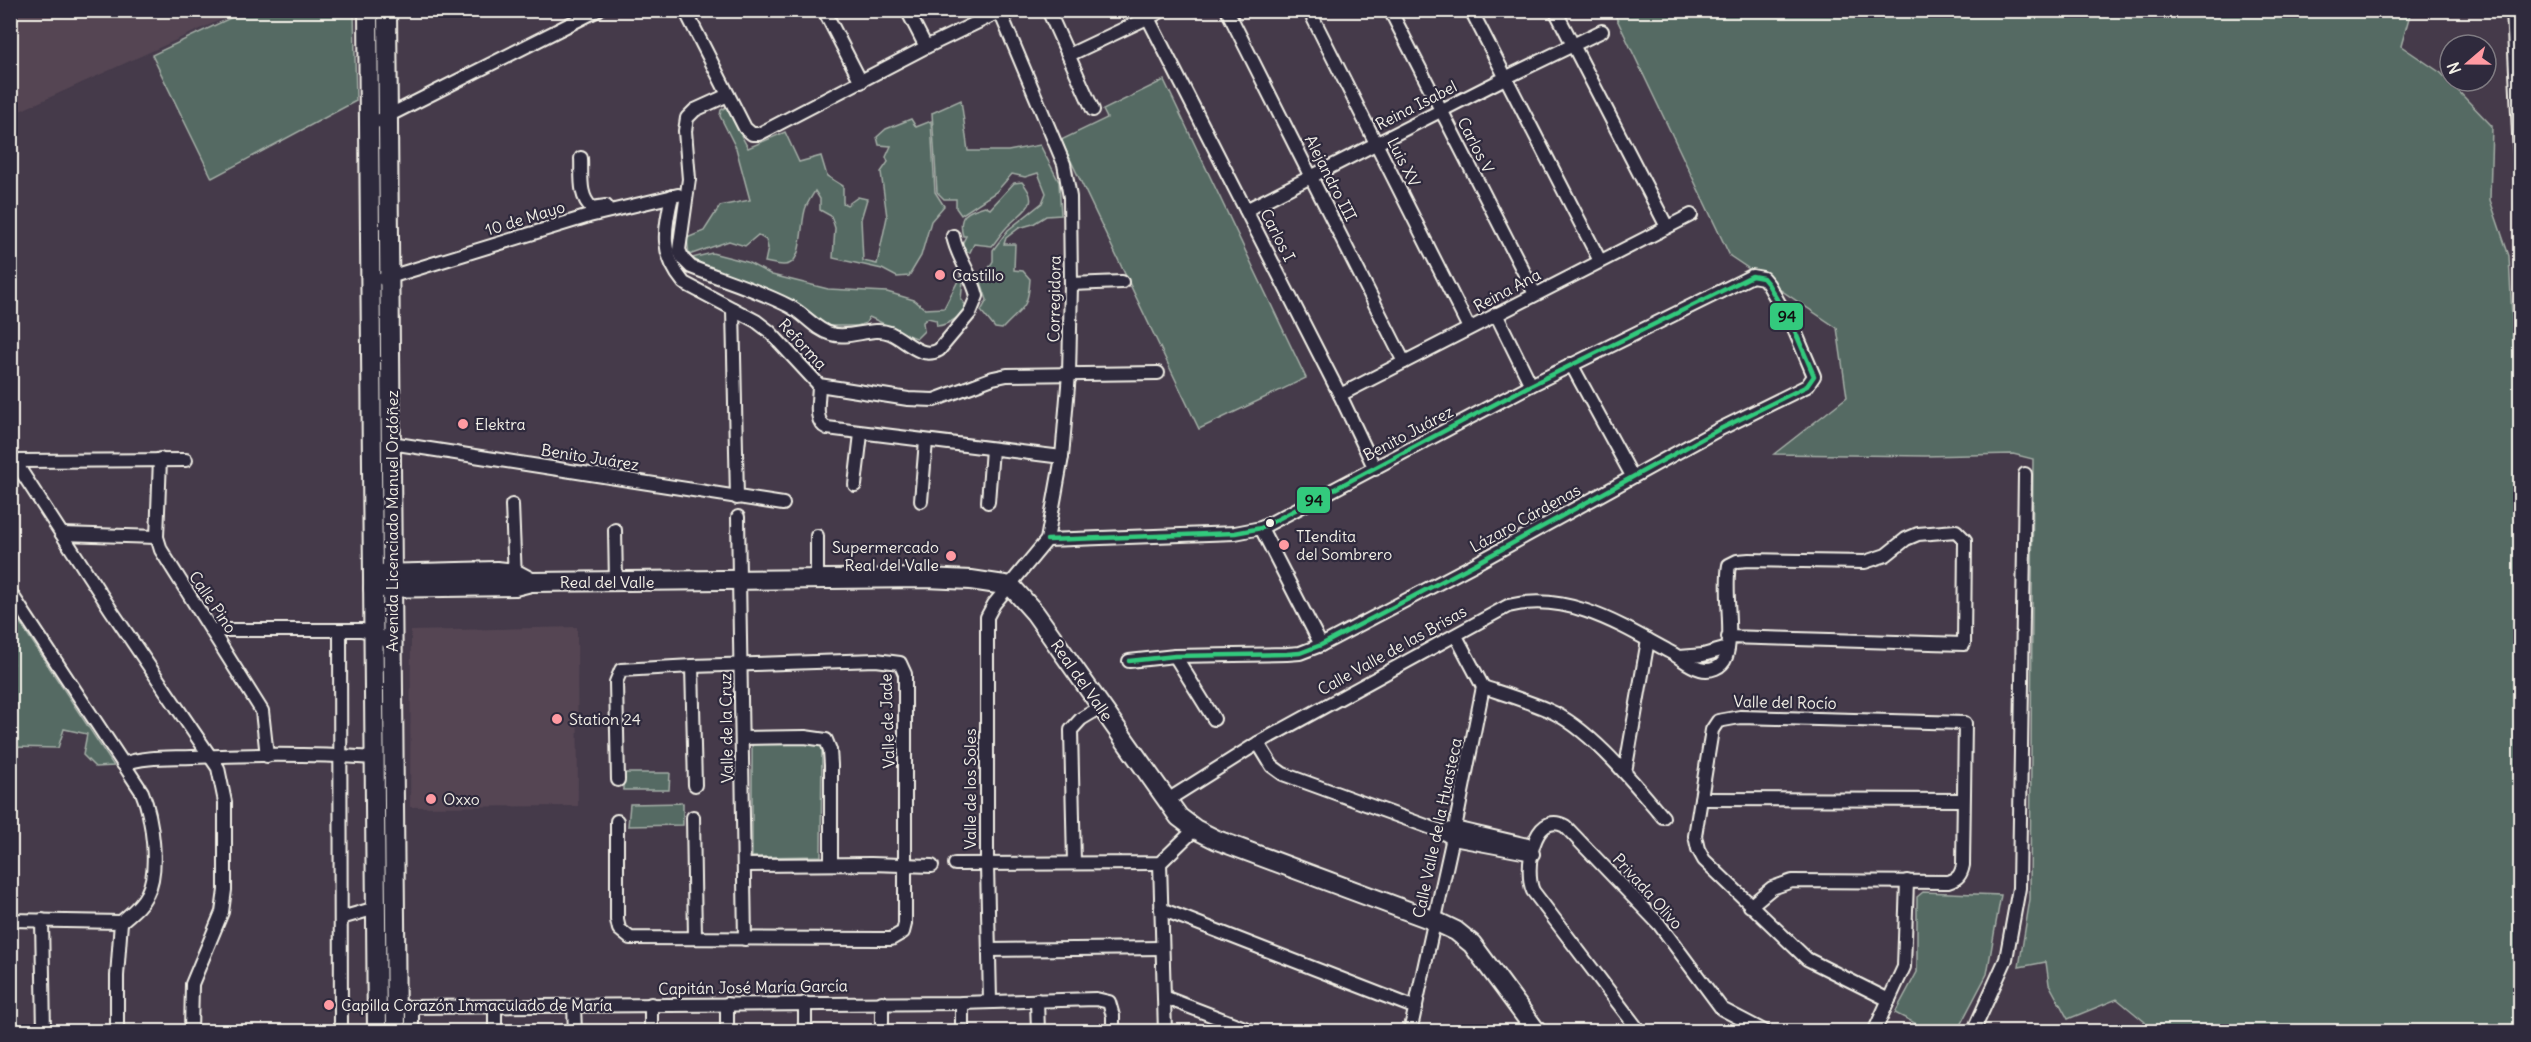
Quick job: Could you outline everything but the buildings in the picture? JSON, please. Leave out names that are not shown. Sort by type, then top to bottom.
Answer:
[{"type":"main road","name":"Avenida Licenciado Manuel Ordóñez","points":[[368,10],[377,1032]]},
{"type":"main road","name":"Avenida Licenciado Manuel Ordóñez","points":[[387,10],[394,814],[404,1007],[396,1032]]},
{"type":"main road","name":"Real del Valle","points":[[373,582],[441,580],[739,582],[926,578],[1011,586],[1035,613],[1179,817],[1195,829],[1217,840],[1435,921],[1456,931],[1472,944],[1537,1032]]},
{"type":"main road","points":[[374,705],[393,747],[374,758],[382,773],[387,798],[394,814]]},
{"type":"street","points":[[369,126],[598,10]]},
{"type":"street","points":[[685,10],[745,128],[752,134],[759,134],[770,129],[926,47],[1001,11]]},
{"type":"street","points":[[824,10],[861,82]]},
{"type":"street","points":[[907,10],[926,47]]},
{"type":"street","points":[[1048,10],[1093,110]]},
{"type":"street","points":[[1069,55],[1146,14],[1164,10]]},
{"type":"street","name":"Alejandro III","points":[[1227,10],[1404,362]]},
{"type":"street","name":"Luis XV","points":[[1309,10],[1469,328]]},
{"type":"street","name":"Carlos V","points":[[1390,10],[1535,294]]},
{"type":"street","points":[[1471,10],[1600,261]]},
{"type":"street","points":[[1556,10],[1666,227]]},
{"type":"street","points":[[2513,10],[2520,155]]},
{"type":"street","name":"Corregidora","points":[[1001,11],[1064,164],[1070,197],[1069,374],[1062,457],[1047,540],[1011,586]]},
{"type":"street","name":"Carlos I","points":[[1146,14],[1340,395],[1375,469]]},
{"type":"street","name":"Reina Isabel","points":[[1246,210],[1602,31]]},
{"type":"street","points":[[728,95],[695,110],[687,118],[685,131],[689,180],[679,250],[682,259],[691,267],[739,284],[793,308],[823,332],[843,336],[889,333],[925,353],[933,354],[939,350],[975,304],[977,296],[975,287],[955,250],[953,236]]},
{"type":"street","name":"10 de Mayo","points":[[581,158],[584,198],[592,208],[648,197],[672,196]]},
{"type":"street","points":[[672,196],[688,193]]},
{"type":"street","name":"10 de Mayo","points":[[371,283],[589,216],[672,196]]},
{"type":"street","name":"Reforma","points":[[672,196],[665,245],[670,264],[684,283],[769,331],[819,385],[921,401],[945,397],[993,378],[1007,375],[1158,373]]},
{"type":"street","name":"Reina Ana","points":[[1340,395],[1691,215]]},
{"type":"street","name":"Benito Juárez","points":[[1047,540],[1235,533],[1261,528],[1571,364],[1752,276],[1763,279]]},
{"type":"street","name":"Lázaro Cárdenas","points":[[1129,661],[1175,656],[1287,654],[1321,645],[1812,382],[1814,376],[1811,365],[1794,329],[1763,279]]},
{"type":"street","points":[[1071,284],[1122,282]]},
{"type":"street","points":[[733,309],[737,498]]},
{"type":"street","points":[[1496,314],[1531,385]]},
{"type":"street","points":[[1571,364],[1632,477]]},
{"type":"street","points":[[819,385],[820,424],[827,428],[1062,457]]},
{"type":"street","points":[[855,485],[861,434]]},
{"type":"street","points":[[921,501],[926,441]]},
{"type":"street","name":"Benito Juárez","points":[[392,443],[783,504]]},
{"type":"street","points":[[988,502],[992,449]]},
{"type":"street","points":[[13,457],[186,460]]},
{"type":"street","points":[[13,457],[218,768],[225,802],[225,890],[222,912],[192,984],[191,1032]]},
{"type":"street","name":"Calle Pino","points":[[160,459],[157,537],[168,564],[213,630],[262,711],[267,756]]},
{"type":"street","points":[[1973,1032],[2006,959],[2019,888],[2025,474]]},
{"type":"street","points":[[512,506],[520,580]]},
{"type":"street","name":"Valle de la Cruz","points":[[738,517],[745,939]]},
{"type":"street","points":[[1261,528],[1321,645]]},
{"type":"street","points":[[615,530],[616,582]]},
{"type":"street","points":[[1680,657],[1703,655],[1728,643],[1964,644],[1965,540],[1956,531],[1918,534],[1906,538],[1886,555],[1865,562],[1737,561],[1729,565],[1728,570],[1728,643]]},
{"type":"street","points":[[62,534],[157,537]]},
{"type":"street","points":[[817,536],[817,579]]},
{"type":"street","name":"Valle de los Soles","points":[[990,1001],[986,632],[987,617],[994,604],[1011,586]]},
{"type":"street","points":[[10,592],[142,792],[149,808],[152,826],[153,879],[141,904],[121,922],[10,920]]},
{"type":"street","name":"Calle Valle de las Brisas","points":[[1166,801],[1258,743],[1456,636],[1497,610],[1520,603],[1561,604],[1591,610],[1680,657],[1696,668],[1710,670],[1724,662],[1728,643]]},
{"type":"street","points":[[213,630],[373,632],[382,636],[393,647]]},
{"type":"street","points":[[340,630],[341,1032]]},
{"type":"street","points":[[1456,636],[1483,687],[1549,710],[1562,717],[1625,772],[1663,817]]},
{"type":"street","points":[[1625,772],[1648,640]]},
{"type":"street","points":[[1175,656],[1214,719]]},
{"type":"street","name":"Valle de Jade","points":[[741,665],[876,660],[900,663],[905,674],[905,924],[899,936],[880,939],[745,939]]},
{"type":"street","points":[[618,780],[616,693],[618,674],[628,669],[741,665]]},
{"type":"street","points":[[692,666],[695,785]]},
{"type":"street","name":"Calle Valle de la Huasteca","points":[[1410,1032],[1454,834],[1483,687]]},
{"type":"street","points":[[1074,863],[1071,730],[1081,719],[1101,707]]},
{"type":"street","name":"Valle del Rocío","points":[[1889,1000],[1807,959],[1704,860],[1695,836],[1712,730],[1718,721],[1728,717],[1740,717],[1965,723],[1963,865],[1957,879],[1948,882],[1907,881]]},
{"type":"street","points":[[742,738],[805,737],[826,740],[830,757],[831,864]]},
{"type":"street","points":[[1258,743],[1264,756],[1283,774],[1441,832],[1534,851]]},
{"type":"street","points":[[123,764],[137,759],[208,756],[374,758]]},
{"type":"street","points":[[1701,799],[1963,801]]},
{"type":"street","points":[[693,817],[695,938]]},
{"type":"street","points":[[617,820],[619,929],[630,938],[745,939]]},
{"type":"street","name":"Privada Olivo","points":[[1640,1032],[1533,891],[1529,879],[1534,851],[1539,831],[1547,823],[1558,822],[1566,826],[1659,924],[1722,1008],[1766,1032]]},
{"type":"street","points":[[955,864],[1160,862],[1195,829]]},
{"type":"street","points":[[1160,862],[1165,1032]]},
{"type":"street","points":[[744,865],[932,866]]},
{"type":"street","points":[[1750,906],[1772,888],[1792,881],[1907,881],[1904,967],[1874,1032]]},
{"type":"street","points":[[341,918],[376,908]]},
{"type":"street","points":[[1161,909],[1416,1008]]},
{"type":"street","points":[[42,920],[44,1032]]},
{"type":"street","points":[[117,1032],[117,976],[121,922]]},
{"type":"street","points":[[989,950],[1162,948]]},
{"type":"street","points":[[1164,997],[1255,1032]]},
{"type":"street","name":"Capitán José María García","points":[[404,1007],[962,1003],[1096,999],[1109,1002],[1113,1016],[1113,1032]]},
{"type":"street","points":[[1038,1000],[1038,1032]]},
{"type":"street","points":[[882,1002],[882,1032]]},
{"type":"street","points":[[805,1003],[806,1032]]},
{"type":"street","points":[[962,1003],[962,1032]]},
{"type":"street","points":[[651,1004],[651,1032]]},
{"type":"street","points":[[727,1004],[727,1032]]},
{"type":"street","points":[[574,1006],[575,1032]]},
{"type":"street","points":[[404,1007],[412,1032]]},
{"type":"street","points":[[495,1007],[495,1032]]},
{"type":"shaded area","points":[[11,10],[240,10],[240,11],[11,115]]},
{"type":"shaded area","points":[[577,627],[578,806],[410,807],[411,631]]},
{"type":"green space","points":[[245,11],[354,11],[356,101],[212,178],[152,55]]},
{"type":"green space","points":[[1613,11],[2411,11],[2401,46],[2438,71],[2438,93],[2460,93],[2492,126],[2490,200],[2509,256],[2520,477],[2520,1031],[2145,1031],[2145,1022],[2117,999],[2068,1019],[2049,984],[2046,962],[2019,967],[2030,899],[2033,459],[2013,454],[1925,456],[1774,454],[1847,397],[1837,328],[1730,256]]},
{"type":"green space","points":[[1164,80],[1306,378],[1199,429],[1061,140],[1107,118],[1103,110]]},
{"type":"green space","points":[[961,100],[968,151],[1008,151],[1040,145],[1059,182],[1061,215],[1046,216],[1033,224],[1019,228],[1006,238],[1004,244],[1015,244],[1014,270],[1023,271],[1030,279],[1026,303],[1002,329],[995,328],[981,311],[987,300],[981,282],[993,261],[993,250],[1008,230],[1042,203],[1046,193],[1038,173],[1025,177],[1012,174],[996,192],[961,215],[956,208],[956,199],[944,199],[937,192],[932,113]]},
{"type":"green space","points":[[726,107],[748,148],[785,132],[799,162],[821,156],[827,176],[843,186],[843,203],[847,205],[858,197],[867,199],[861,219],[863,261],[877,264],[887,217],[881,172],[888,162],[886,157],[891,146],[879,145],[877,137],[886,129],[911,119],[916,127],[931,121],[935,192],[944,206],[931,221],[921,256],[909,276],[897,277],[882,269],[833,258],[835,228],[831,216],[820,210],[820,199],[815,191],[804,213],[797,255],[789,264],[765,262],[768,248],[766,240],[758,235],[745,246],[729,241],[689,255],[687,238],[704,231],[720,206],[750,200],[736,148],[720,116],[721,110]]},
{"type":"green space","points":[[1022,182],[1030,196],[1029,206],[1007,227],[992,246],[974,244],[970,252],[963,253],[960,248],[966,236],[963,236],[961,223],[965,215],[985,206],[990,209],[1014,183]]},
{"type":"green space","points":[[712,253],[747,262],[772,275],[828,289],[887,292],[914,300],[925,309],[944,308],[960,277],[963,281],[961,299],[967,307],[958,317],[941,325],[937,326],[936,320],[928,318],[923,322],[924,331],[917,338],[869,317],[866,323],[857,326],[828,326],[803,307],[758,285],[715,272],[692,258]]},
{"type":"green space","points":[[15,615],[114,766],[95,767],[83,755],[87,734],[64,729],[58,748],[11,747],[11,736],[15,735],[11,617]]},
{"type":"green space","points":[[752,743],[822,744],[821,856],[752,857]]},
{"type":"green space","points":[[623,773],[670,773],[669,790],[623,790]]},
{"type":"green space","points":[[683,803],[683,825],[628,826],[630,804]]},
{"type":"green space","points":[[1923,892],[2001,895],[1987,974],[1957,1031],[1930,1031],[1895,1013],[1917,972],[1917,897]]},
{"type":"transit line","name":"94","points":[[1047,540],[1235,533],[1261,528],[1531,385],[1752,276],[1763,278],[1768,284],[1794,329],[1814,376],[1807,386],[1716,431],[1473,565],[1321,645],[1300,653],[1175,656],[1129,661]]},
{"type":"place","name":"Castillo","points":[[940,275]]},
{"type":"place","name":"Elektra","points":[[463,424]]},
{"type":"place","name":"TIendita del Sombrero","points":[[1284,545]]},
{"type":"place","name":"Supermercado Real del Valle","points":[[951,556]]},
{"type":"place","name":"Station 24","points":[[557,719]]},
{"type":"place","name":"Oxxo","points":[[431,799]]},
{"type":"place","name":"Capilla Corazón Inmaculado de María","points":[[329,1005]]}]
